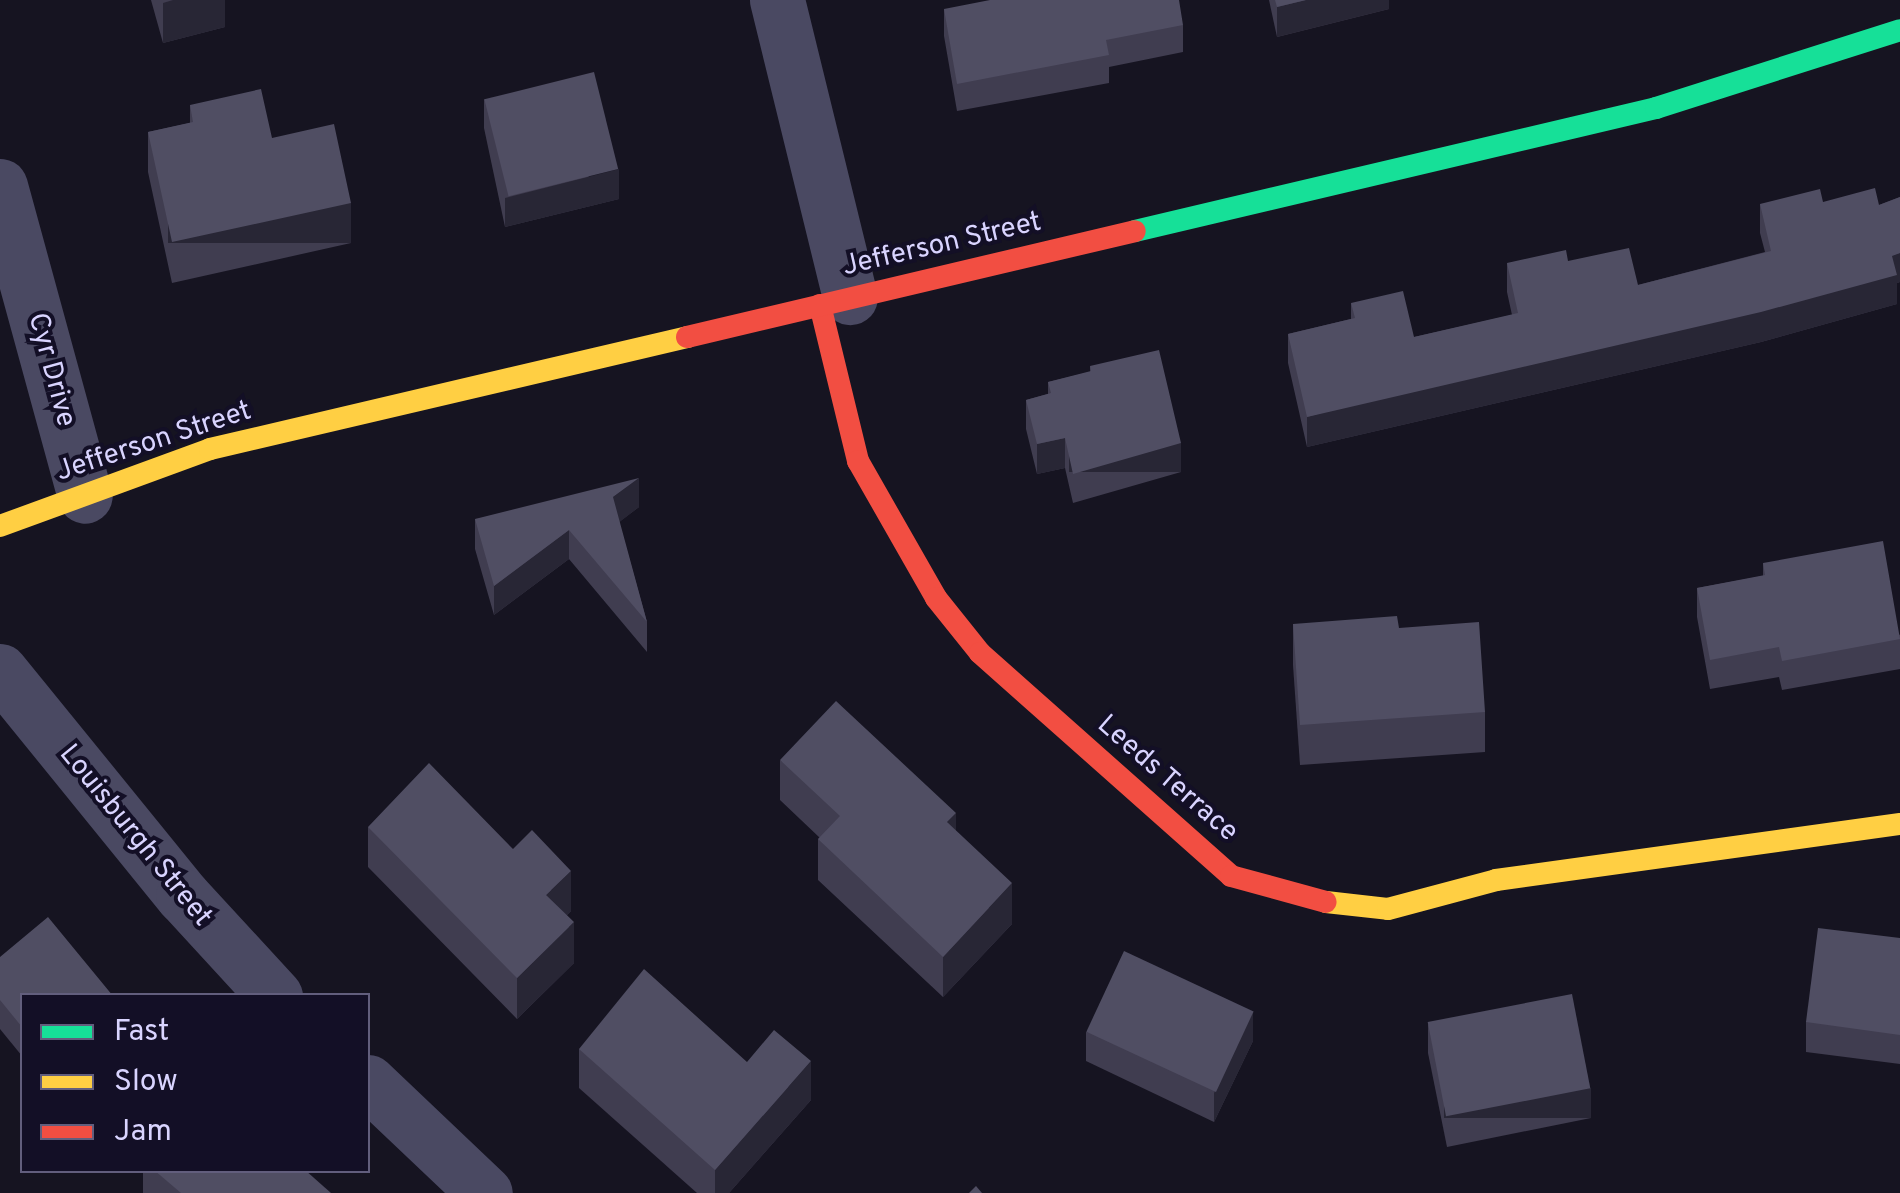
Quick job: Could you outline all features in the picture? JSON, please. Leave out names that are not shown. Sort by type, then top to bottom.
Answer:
[{"type":"street","points":[[777,0],[835,301]]},
{"type":"street","name":"Jefferson Street","points":[[0,526],[210,449],[1656,108],[1900,30]]},
{"type":"street","name":"Cyr Drive","points":[[0,186],[85,496]]},
{"type":"street","name":"Leeds Terrace","points":[[835,301],[858,461],[936,598],[980,653],[1231,876],[1320,901],[1388,909],[1496,880],[1900,824]]},
{"type":"street","name":"Louisburgh Street","points":[[0,670],[183,896],[272,993]]},
{"type":"street","points":[[370,1084],[485,1193]]},
{"type":"building","points":[[990,0],[1179,0],[1183,25],[1106,40],[1109,55],[957,84],[944,9]]},
{"type":"building","points":[[1275,0],[1306,0],[1277,7]]},
{"type":"building","points":[[594,72],[618,169],[509,196],[484,99]]},
{"type":"building","points":[[261,89],[272,138],[334,124],[351,203],[172,242],[148,132],[193,122],[190,105]]},
{"type":"building","points":[[1875,188],[1879,205],[1900,197],[1900,253],[1892,256],[1897,275],[1761,312],[1307,417],[1288,334],[1355,318],[1351,303],[1403,291],[1414,337],[1518,313],[1507,263],[1566,250],[1568,261],[1629,248],[1638,285],[1771,251],[1760,204],[1820,189],[1823,202]]},
{"type":"building","points":[[1159,350],[1181,443],[1073,474],[1065,438],[1037,444],[1026,400],[1051,393],[1048,382],[1091,371],[1090,366]]},
{"type":"building","points":[[639,478],[613,497],[647,622],[569,530],[494,586],[475,519]]},
{"type":"building","points":[[1883,541],[1900,639],[1782,661],[1779,647],[1710,660],[1697,588],[1765,575],[1763,563]]},
{"type":"building","points":[[1397,616],[1399,628],[1479,622],[1485,712],[1300,725],[1293,624]]},
{"type":"building","points":[[836,701],[956,813],[947,822],[1012,883],[943,957],[818,839],[840,816],[780,760]]},
{"type":"building","points":[[429,763],[513,849],[532,830],[571,871],[546,895],[574,922],[517,978],[368,827]]},
{"type":"building","points":[[48,917],[111,993],[20,993],[20,1025],[0,1000],[0,957]]},
{"type":"building","points":[[1818,928],[1900,938],[1900,1035],[1806,1022]]},
{"type":"building","points":[[1124,951],[1254,1011],[1216,1092],[1086,1032]]},
{"type":"building","points":[[644,969],[747,1062],[774,1030],[811,1061],[715,1170],[579,1049]]},
{"type":"building","points":[[1572,994],[1590,1088],[1446,1116],[1428,1022]]},
{"type":"building","points":[[158,1173],[308,1173],[331,1193],[181,1193]]},
{"type":"traffic: fast","points":[[1135,231],[1656,108],[1900,30]]},
{"type":"traffic: slow","points":[[0,526],[210,449],[687,337]]},
{"type":"traffic: slow","points":[[1326,902],[1388,909],[1496,880],[1900,824]]},
{"type":"traffic: jam","points":[[687,337],[1135,231]]},
{"type":"traffic: jam","points":[[820,305],[858,461],[936,598],[980,653],[1231,876],[1326,902]]}]
